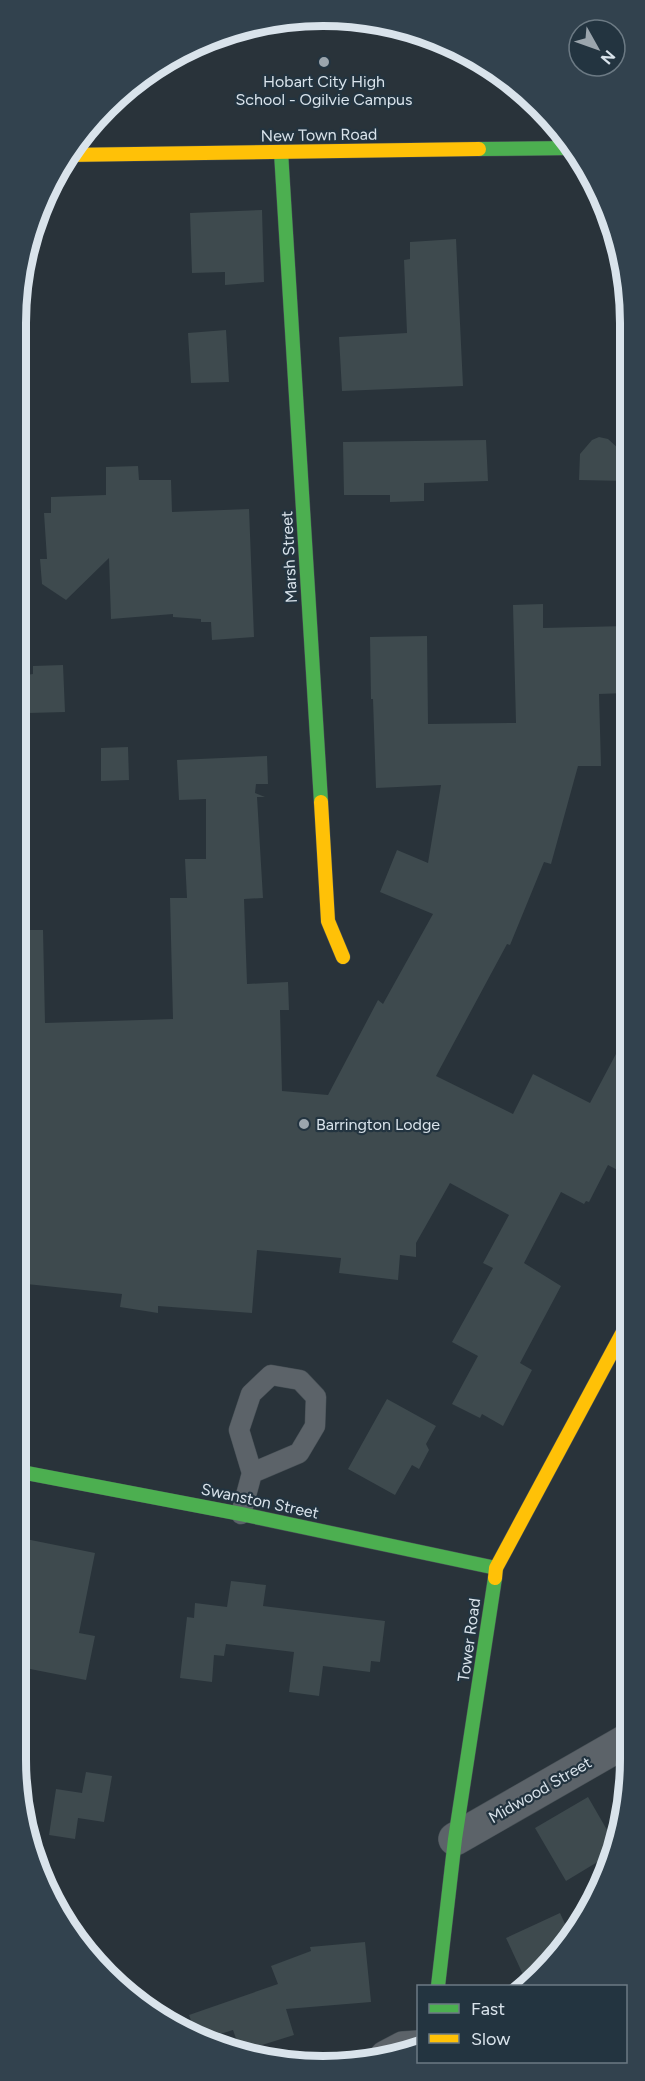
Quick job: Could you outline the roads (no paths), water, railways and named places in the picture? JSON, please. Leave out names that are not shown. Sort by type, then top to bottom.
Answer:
[{"type":"street","name":"New Town Road","points":[[78,155],[563,148]]},
{"type":"street","name":"Marsh Street","points":[[281,152],[328,921],[342,957]]},
{"type":"street","name":"Tower Road","points":[[438,1985],[459,1807],[489,1625],[496,1568],[620,1337]]},
{"type":"street","name":"Swanston Street","points":[[26,1472],[242,1514],[496,1568]]},
{"type":"street","name":"Midwood Street","points":[[455,1839],[620,1744]]},
{"type":"lane","points":[[242,1514],[252,1473],[239,1430],[251,1394],[271,1375],[300,1380],[316,1397],[315,1426],[299,1453],[252,1473]]},
{"type":"place","name":"Hobart City High School - Ogilvie Campus","points":[[324,62]]},
{"type":"place","name":"Barrington Lodge","points":[[304,1124]]}]
